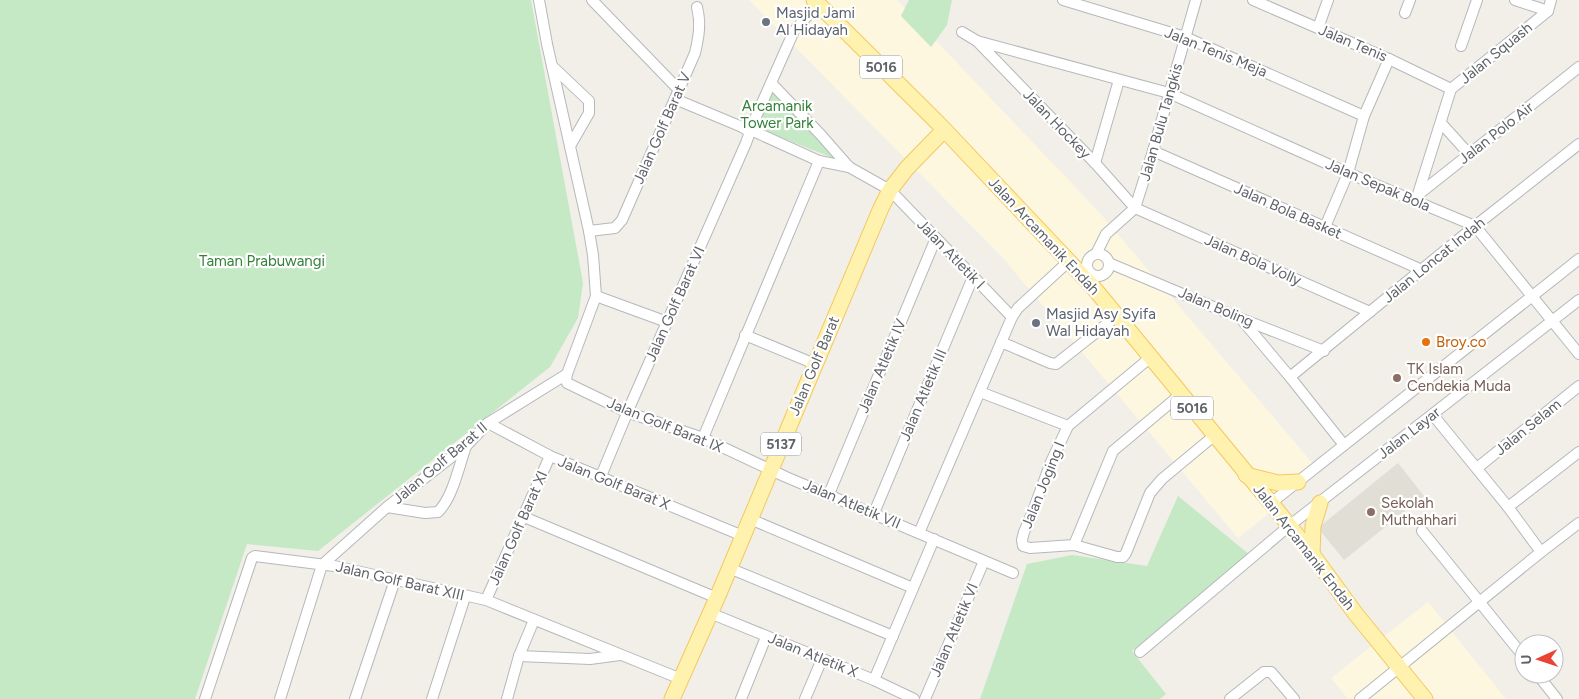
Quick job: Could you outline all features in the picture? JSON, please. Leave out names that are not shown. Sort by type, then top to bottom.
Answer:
[{"type":"main road","name":"Jalan Arcamanik Endah","points":[[816,2],[944,130],[1072,264],[1096,282],[1118,316],[1312,554],[1355,613],[1425,699]]},
{"type":"main road","name":"Jalan Golf Barat","points":[[672,699],[890,190],[944,130]]},
{"type":"main road","points":[[1246,474],[1278,483],[1298,482]]},
{"type":"main road","points":[[1312,554],[1313,526],[1320,503]]},
{"type":"street","points":[[539,0],[551,65],[589,232],[596,296],[567,374]]},
{"type":"street","points":[[592,0],[677,94],[742,127],[752,128],[819,161],[849,168]]},
{"type":"street","name":"Jalan Tenis Meja","points":[[1063,0],[1185,36],[1364,116]]},
{"type":"street","name":"Jalan Bulu Tangkis","points":[[1132,210],[1153,151],[1196,0]]},
{"type":"street","name":"Jalan Tenis","points":[[1253,0],[1389,59],[1451,89]]},
{"type":"street","points":[[1314,27],[1321,0]]},
{"type":"street","points":[[1314,27],[1328,0]]},
{"type":"street","points":[[1405,13],[1410,0]]},
{"type":"street","points":[[1462,46],[1477,0]]},
{"type":"street","points":[[1515,0],[1548,11],[1551,0]]},
{"type":"street","name":"Jalan Golf Barat V","points":[[589,232],[611,229],[620,224],[695,53],[700,33],[700,19],[696,2]]},
{"type":"street","name":"Jalan Golf Barat VI","points":[[601,476],[794,31],[816,2]]},
{"type":"street","name":"Jalan Squash","points":[[1417,198],[1451,89],[1548,11]]},
{"type":"street","name":"Jalan Hockey","points":[[962,32],[977,42],[1095,163],[1132,210]]},
{"type":"street","name":"Jalan Hockey","points":[[977,42],[1169,93]]},
{"type":"street","points":[[1325,227],[1348,173],[1364,116],[1389,59]]},
{"type":"street","points":[[551,65],[589,101],[589,113],[570,146]]},
{"type":"street","name":"Jalan Polo Air","points":[[1417,198],[1469,154],[1579,67]]},
{"type":"street","points":[[1095,163],[1119,80]]},
{"type":"street","points":[[771,83],[821,135],[849,168]]},
{"type":"street","name":"Jalan Sepak Bola","points":[[1169,93],[1348,173],[1417,198],[1475,226],[1579,354]]},
{"type":"street","points":[[1441,123],[1469,154]]},
{"type":"street","name":"Jalan Loncat Indah","points":[[1290,377],[1579,144]]},
{"type":"street","name":"Jalan Bola Basket","points":[[1153,151],[1422,270]]},
{"type":"street","points":[[703,438],[819,161]]},
{"type":"street","name":"Jalan Atletik I","points":[[849,168],[890,190],[1012,316]]},
{"type":"street","points":[[1096,282],[1095,276],[1088,271],[1086,262],[1106,234],[1132,210]]},
{"type":"street","name":"Jalan Bola Volly","points":[[1132,210],[1370,312]]},
{"type":"street","name":"Jalan Atletik IV","points":[[829,494],[936,238]]},
{"type":"street","points":[[919,533],[1012,316],[1018,308],[1072,264],[1092,256]]},
{"type":"street","name":"Jalan Boling","points":[[1092,256],[1104,256],[1109,263],[1242,319],[1324,350]]},
{"type":"street","name":"Jalan Layar","points":[[1271,503],[1579,258]]},
{"type":"street","points":[[1096,282],[1107,272],[1109,263]]},
{"type":"street","name":"Jalan Atletik III","points":[[874,513],[973,277]]},
{"type":"street","points":[[596,296],[667,322]]},
{"type":"street","name":"Jalan Layar","points":[[1140,652],[1289,526],[1579,300]]},
{"type":"street","points":[[1001,342],[1056,364],[1118,316]]},
{"type":"street","points":[[1242,319],[1344,445]]},
{"type":"street","points":[[746,335],[814,364]]},
{"type":"street","name":"Jalan Joging I","points":[[1074,545],[1030,548],[1023,546],[1024,532],[1051,462],[1068,426],[1151,357]]},
{"type":"street","name":"Jalan Golf Barat IX","points":[[567,374],[566,380],[569,384],[628,412],[703,438],[770,470]]},
{"type":"street","name":"Jalan Golf Barat II","points":[[322,565],[387,507],[467,445],[488,423],[567,374]]},
{"type":"street","name":"Jalan Selam","points":[[1477,468],[1579,386]]},
{"type":"street","name":"Jalan Joging I","points":[[980,392],[1068,426]]},
{"type":"street","points":[[1181,394],[1113,451],[1074,545],[1123,557],[1150,493],[1162,479],[1214,435]]},
{"type":"street","points":[[1433,415],[1508,507],[1541,552]]},
{"type":"street","name":"Jalan Golf Barat X","points":[[488,423],[550,456],[743,536]]},
{"type":"street","points":[[387,507],[425,513],[438,512],[448,498],[467,445]]},
{"type":"street","points":[[1508,507],[1579,452]]},
{"type":"street","name":"Jalan Golf Barat XI","points":[[486,600],[550,456]]},
{"type":"street","name":"Jalan Atletik VII","points":[[770,470],[1012,573]]},
{"type":"street","points":[[524,517],[716,598]]},
{"type":"street","points":[[750,519],[913,588]]},
{"type":"street","points":[[1360,699],[1579,523]]},
{"type":"street","points":[[1422,531],[1514,644]]},
{"type":"street","points":[[874,680],[934,539]]},
{"type":"street","name":"Jalan Golf Barat XIII","points":[[205,699],[252,558],[256,556],[334,566],[486,600],[682,679]]},
{"type":"street","name":"Jalan Atletik VI","points":[[925,699],[984,561]]},
{"type":"street","points":[[280,699],[322,565]]},
{"type":"street","points":[[729,568],[893,636]]},
{"type":"street","points":[[355,699],[395,580]]},
{"type":"street","points":[[432,699],[466,597]]},
{"type":"street","name":"Jalan Atletik X","points":[[710,613],[874,680],[914,699]]},
{"type":"street","points":[[507,699],[519,656],[534,620]]},
{"type":"street","points":[[740,699],[766,637]]},
{"type":"street","points":[[519,656],[590,659],[620,655]]},
{"type":"street","points":[[805,699],[822,659]]},
{"type":"street","points":[[1230,699],[1264,672],[1268,671],[1271,672],[1294,699]]},
{"type":"street","points":[[1545,684],[1557,699]]},
{"type":"shaded area","points":[[749,0],[897,0],[1098,211],[1320,472],[1238,538],[1003,258]]},
{"type":"shaded area","name":"Sekolah Muthahhari","points":[[1398,463],[1424,496],[1344,560],[1318,528]]},
{"type":"shaded area","points":[[1428,602],[1506,699],[1348,699],[1331,678]]},
{"type":"green space","name":"Taman Prabuwangi","points":[[0,0],[531,0],[583,283],[578,318],[550,367],[318,551],[247,544],[195,699],[0,699]]},
{"type":"green space","points":[[909,0],[952,0],[947,25],[931,47],[901,16]]},
{"type":"green space","name":"Arcamanik Tower Park","points":[[770,78],[851,165],[752,126]]},
{"type":"green space","points":[[1178,496],[1250,555],[1132,651],[1166,694],[1160,699],[980,699],[1027,564],[1072,555],[1147,566]]},
{"type":"place","name":"Masjid Jami Al Hidayah","points":[[766,22]]},
{"type":"place","name":"Masjid Asy Syifa Wal Hidayah","points":[[1036,323]]},
{"type":"place","name":"Broy.co","points":[[1426,342]]},
{"type":"place","name":"TK Islam Cendekia Muda","points":[[1397,378]]},
{"type":"place","name":"Sekolah Muthahhari","points":[[1371,512]]}]
